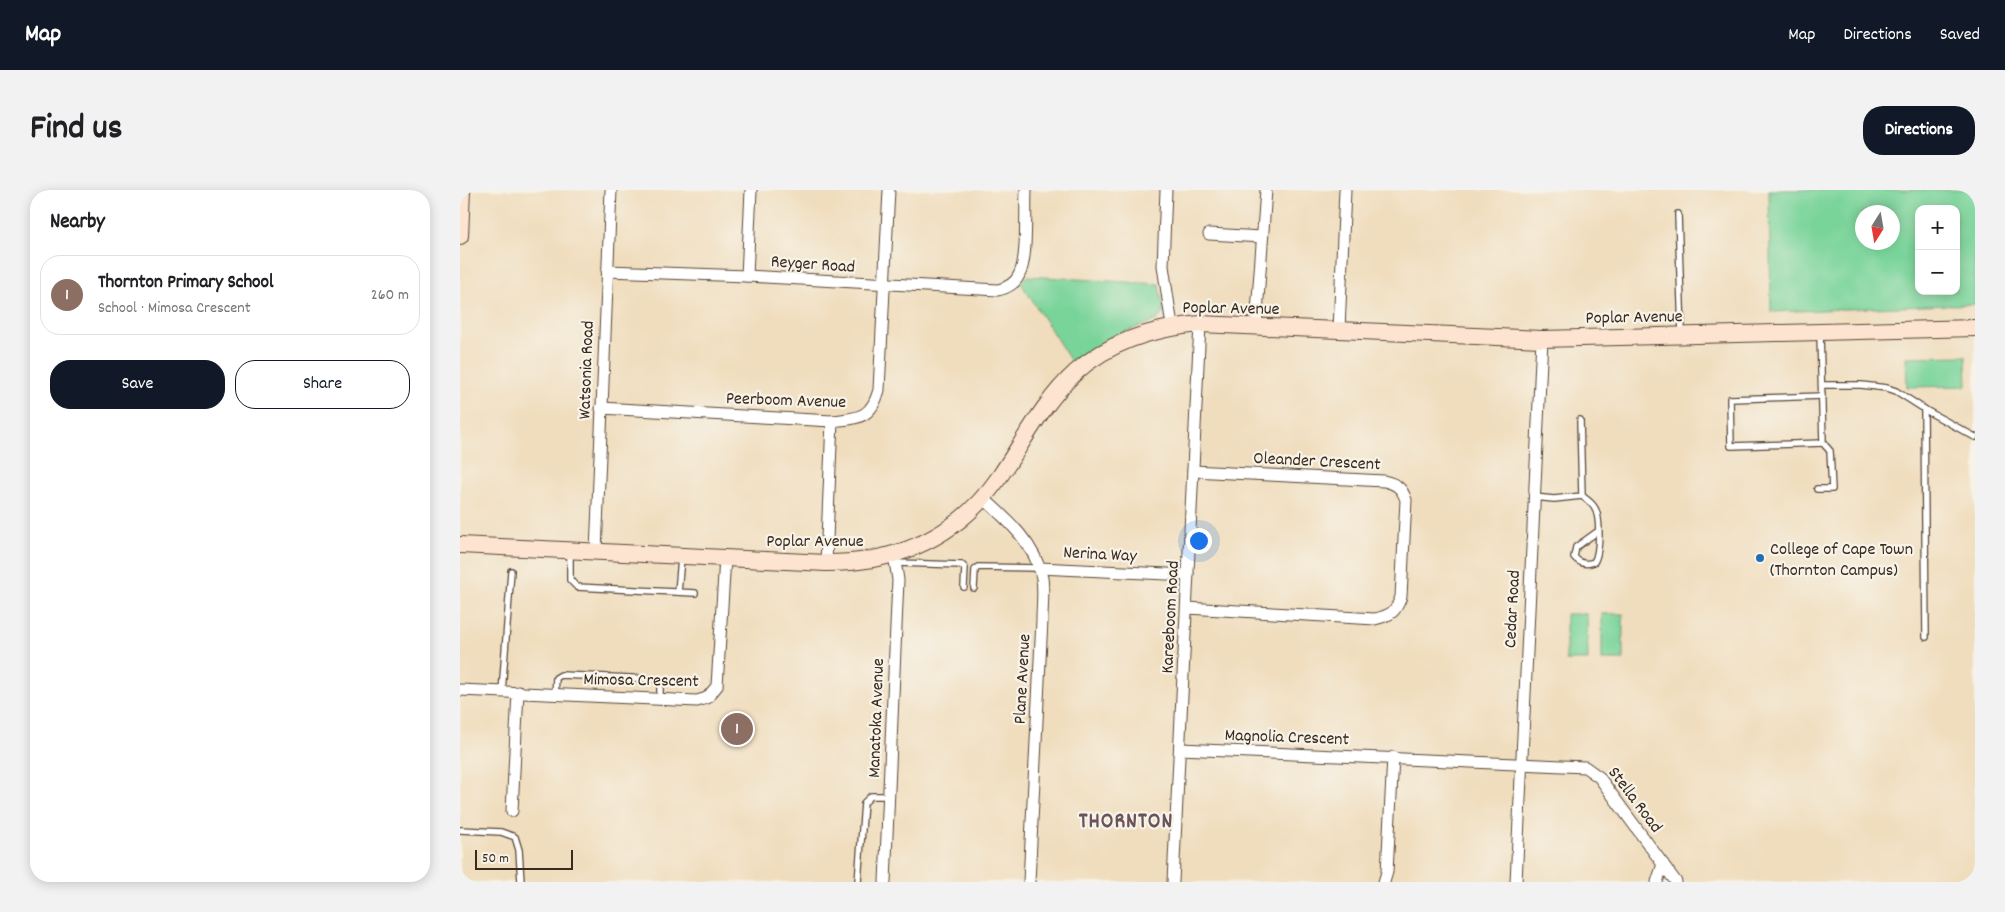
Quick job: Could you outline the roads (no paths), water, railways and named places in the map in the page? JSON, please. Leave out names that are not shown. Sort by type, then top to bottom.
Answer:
[{"type":"street","points":[[460,236],[462,190]]},
{"type":"street","name":"Watsonia Road","points":[[596,552],[611,190]]},
{"type":"street","points":[[747,276],[751,190]]},
{"type":"street","name":"Peerboom Avenue","points":[[601,408],[832,421],[857,418],[870,411],[876,401],[879,390],[889,190]]},
{"type":"street","name":"Reyger Road","points":[[607,271],[747,276],[998,290],[1014,283],[1023,265],[1026,190]]},
{"type":"street","points":[[1166,190],[1162,266],[1172,326]]},
{"type":"street","points":[[1256,326],[1266,190]]},
{"type":"street","points":[[1339,330],[1345,190]]},
{"type":"street","points":[[1209,234],[1262,237]]},
{"type":"street","name":"Poplar Avenue","points":[[460,545],[826,563],[895,559],[933,538],[964,517],[983,498],[1051,400],[1076,371],[1105,351],[1122,343],[1143,334],[1172,326],[1200,324],[1542,339],[1975,328]]},
{"type":"street","name":"Kareeboom Road","points":[[1173,882],[1200,324]]},
{"type":"street","name":"Cedar Road","points":[[1516,882],[1542,339]]},
{"type":"street","points":[[826,563],[832,421]]},
{"type":"street","name":"Oleander Crescent","points":[[1186,608],[1375,620],[1388,616],[1396,609],[1401,597],[1406,500],[1403,491],[1396,484],[1384,481],[1193,471]]},
{"type":"street","name":"Plane Avenue","points":[[983,498],[1000,513],[1027,543],[1040,568],[1043,589],[1029,882]]},
{"type":"street","name":"Mimosa Crescent","points":[[460,690],[660,700],[697,701],[707,698],[717,686],[725,558]]},
{"type":"street","name":"Manatoka Avenue","points":[[885,882],[897,590],[895,559]]},
{"type":"street","name":"Nerina Way","points":[[1040,568],[1188,575]]},
{"type":"street","points":[[512,810],[518,692]]},
{"type":"street","name":"Magnolia Crescent","points":[[1180,749],[1521,763]]},
{"type":"street","points":[[1384,882],[1387,872],[1393,758]]},
{"type":"street","name":"Stella Road","points":[[1521,763],[1577,766],[1591,770],[1600,777],[1676,882]]},
{"type":"street","points":[[1656,882],[1663,864]]},
{"type":"lane","points":[[1678,214],[1682,335]]},
{"type":"lane","points":[[1817,489],[1832,489],[1830,451],[1823,443],[1820,332]]},
{"type":"lane","points":[[1822,385],[1879,386],[1896,391],[1975,437]]},
{"type":"lane","points":[[1822,396],[1730,399],[1731,446],[1823,443]]},
{"type":"lane","points":[[1924,409],[1926,637]]},
{"type":"lane","points":[[1580,420],[1582,496]]},
{"type":"lane","points":[[1534,497],[1554,499],[1582,496],[1594,506],[1597,512],[1599,550],[1594,562],[1589,564],[1577,561],[1574,557],[1576,547],[1597,532]]},
{"type":"lane","points":[[570,551],[570,580],[577,587],[695,593]]},
{"type":"lane","points":[[678,592],[681,556]]},
{"type":"lane","points":[[895,559],[962,565],[965,568],[964,587]]},
{"type":"lane","points":[[974,588],[975,570],[978,567],[1040,568]]},
{"type":"lane","points":[[502,692],[512,571]]},
{"type":"lane","points":[[555,694],[556,678],[561,676],[654,679],[660,682],[660,700]]},
{"type":"lane","points":[[858,882],[864,803],[871,796],[889,796]]},
{"type":"lane","points":[[460,830],[501,832],[514,838],[519,850],[521,882]]},
{"type":"place","name":"College of Cape Town (Thornton Campus)","points":[[1760,558]]},
{"type":"place","name":"Thornton Primary School","points":[[737,729]]},
{"type":"district","name":"THORNTON","points":[[1126,819]]}]
